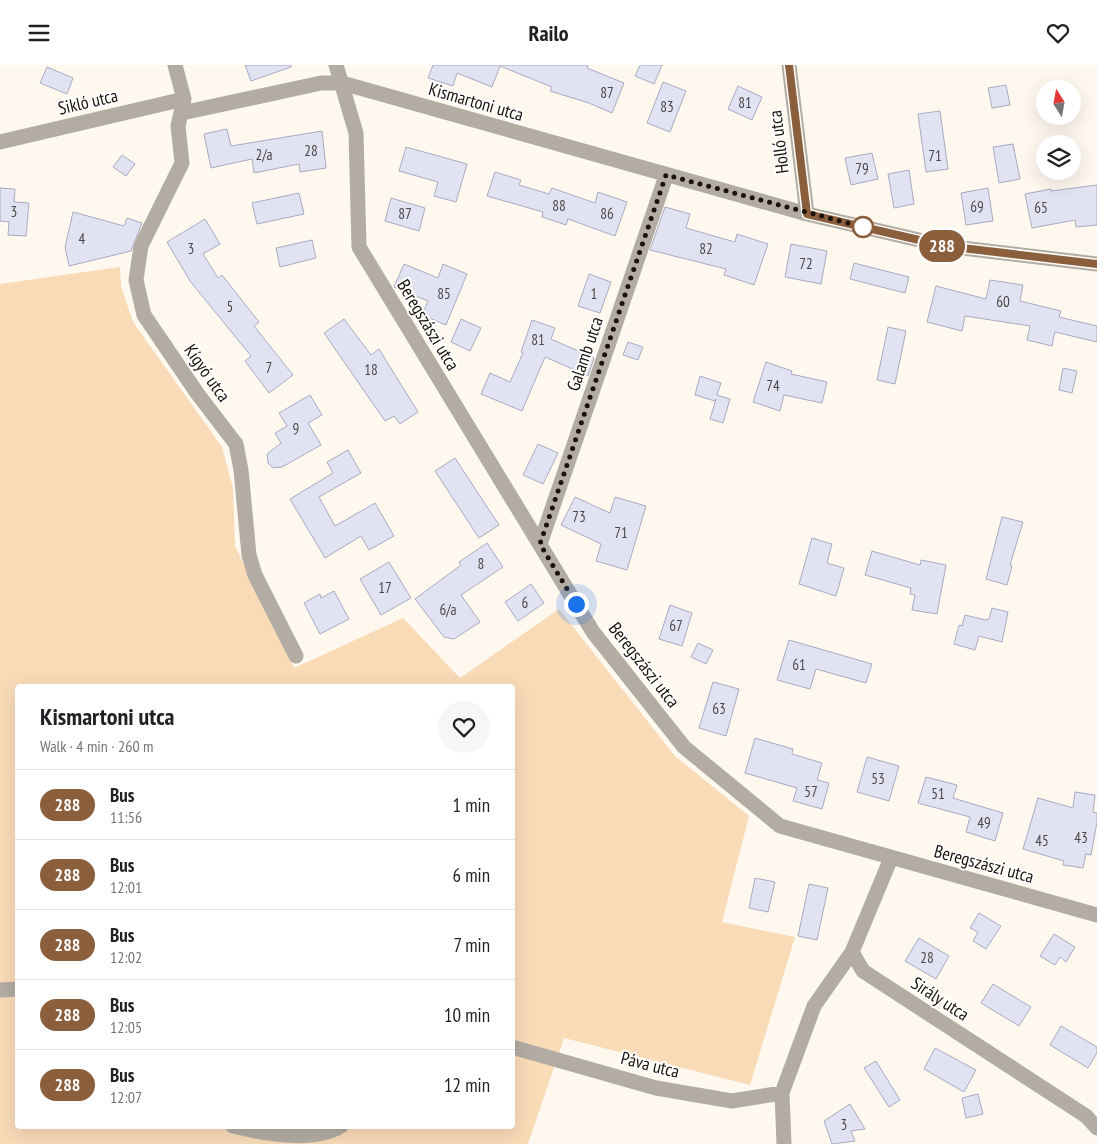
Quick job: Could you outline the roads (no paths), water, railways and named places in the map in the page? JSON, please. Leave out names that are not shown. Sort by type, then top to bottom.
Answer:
[{"type":"street","points":[[175,65],[183,106]]},
{"type":"street","name":"Beregszászi utca","points":[[336,65],[356,133],[359,247],[593,632],[684,747],[780,826],[1097,915]]},
{"type":"street","name":"Holló utca","points":[[789,65],[807,214]]},
{"type":"street","name":"Kismartoni utca","points":[[183,106],[321,83],[342,83],[807,214],[945,246],[1097,264]]},
{"type":"street","name":"Sikló utca","points":[[0,142],[183,106]]},
{"type":"street","name":"Kígyó utca","points":[[183,106],[178,125],[182,163],[141,246],[136,280],[144,315],[197,393],[236,444],[242,470],[249,555],[255,575],[296,656]]},
{"type":"street","name":"Galamb utca","points":[[540,544],[666,175]]},
{"type":"street","points":[[784,1144],[782,1093],[814,1006],[852,952],[892,858]]},
{"type":"street","name":"Sirály utca","points":[[852,952],[863,971],[1086,1117],[1097,1128]]},
{"type":"street","points":[[0,990],[15,989]]},
{"type":"street","name":"Páva utca","points":[[515,1048],[656,1088],[732,1101],[782,1093]]},
{"type":"street","points":[[246,1129],[302,1135],[331,1132],[336,1129]]}]
